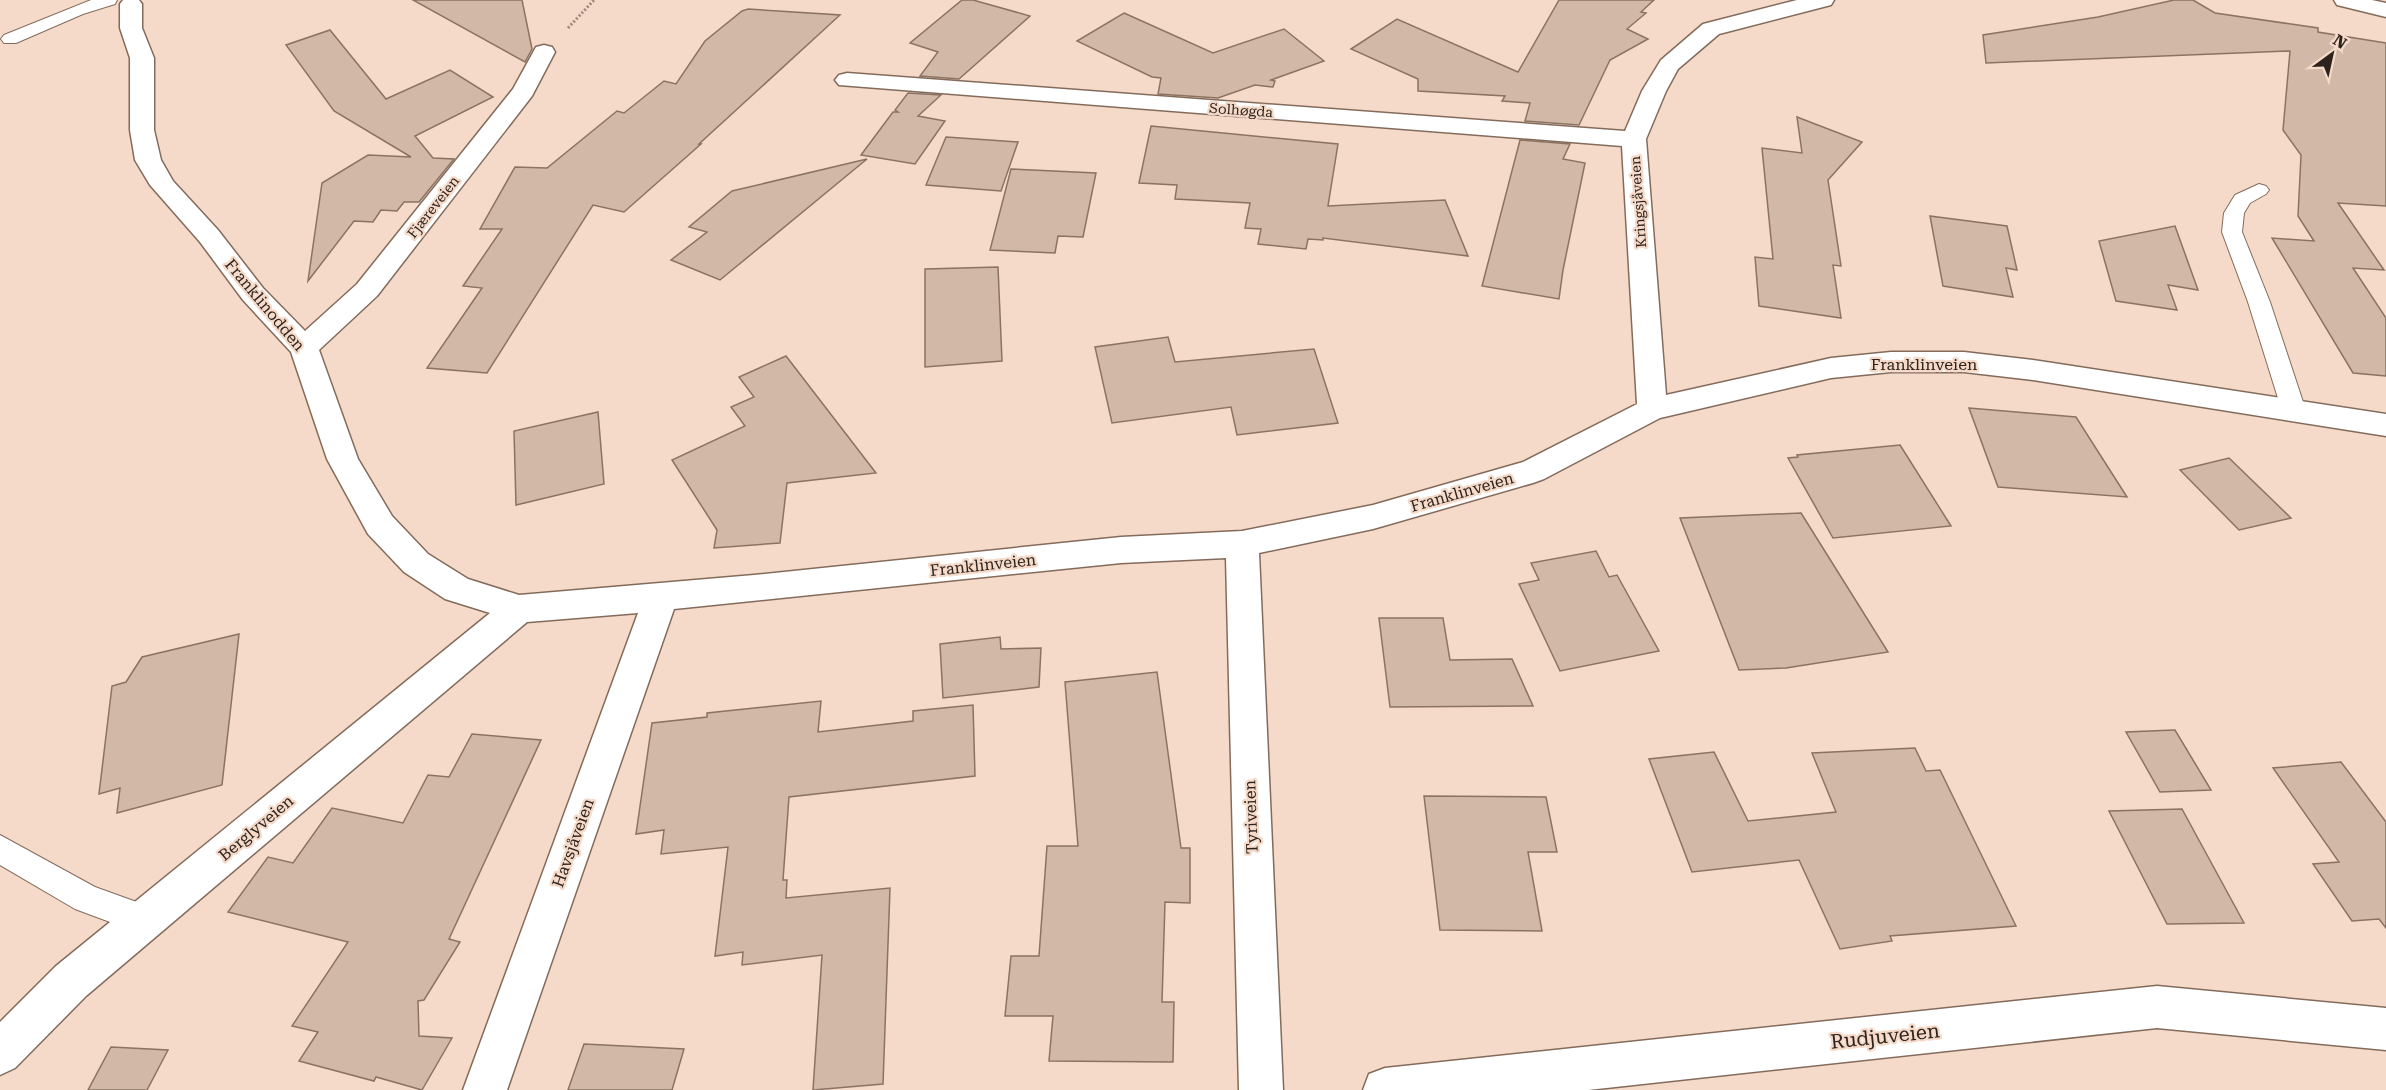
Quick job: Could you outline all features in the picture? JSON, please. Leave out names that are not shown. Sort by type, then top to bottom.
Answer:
[{"type":"street","name":"Kringsjåveien","points":[[1652,409],[1634,139],[1654,91],[1669,65],[1710,20],[1823,0]]},
{"type":"street","points":[[2345,0],[2386,10]]},
{"type":"street","name":"Franklinodden","points":[[121,2],[142,58],[142,130],[148,160],[163,185],[209,236],[253,294],[304,348],[344,459],[380,525],[416,563],[449,584],[519,609]]},
{"type":"street","name":"Fjæreveien","points":[[304,348],[367,290],[524,91],[544,52]]},
{"type":"street","name":"Solhøgda","points":[[847,80],[1634,139]]},
{"type":"street","name":"Franklinveien","points":[[519,609],[662,597],[1121,550],[1242,544],[1373,517],[1533,471],[1652,409],[1831,368],[1891,362],[1964,362],[2033,370],[2386,425]]},
{"type":"street","name":"Tyriveien","points":[[1242,544],[1261,1090]]},
{"type":"street","name":"Havsjåveien","points":[[485,1090],[662,597]]},
{"type":"street","name":"Berglyveien","points":[[0,1053],[72,981],[519,609]]},
{"type":"street","name":"Rudjuveien","points":[[1385,1090],[2157,1007],[2386,1029]]},
{"type":"lane","points":[[10,39],[77,10],[121,2]]},
{"type":"lane","points":[[2259,190],[2242,199],[2234,213],[2232,232],[2259,302],[2294,411]]},
{"type":"lane","points":[[0,849],[86,899],[145,920]]},
{"type":"building","points":[[413,0],[522,0],[532,49],[525,62]]},
{"type":"building","points":[[962,0],[973,0],[1030,16],[959,79],[920,76],[938,52],[910,43]]},
{"type":"building","points":[[1559,0],[1654,0],[1641,12],[1646,13],[1627,29],[1648,39],[1610,60],[1579,125],[1525,121],[1530,103],[1502,101],[1505,96],[1418,91],[1418,79],[1351,49],[1397,19],[1518,72]]},
{"type":"building","points":[[2174,0],[2193,0],[2215,13],[2318,28],[2318,32],[2386,43],[2386,206],[2338,203],[2384,270],[2353,268],[2386,318],[2386,376],[2353,373],[2272,238],[2314,241],[2298,216],[2301,155],[2283,130],[2290,51],[1986,63],[1983,35],[2098,17]]},
{"type":"building","points":[[748,9],[840,15],[624,212],[593,205],[487,373],[427,368],[482,288],[463,286],[502,229],[480,229],[515,167],[547,168],[617,111],[624,113],[664,81],[676,84],[705,41],[742,11]]},
{"type":"building","points":[[1124,13],[1213,53],[1284,29],[1324,61],[1271,80],[1275,81],[1273,87],[1255,85],[1218,98],[1158,94],[1161,78],[1152,77],[1077,41]]},
{"type":"building","points":[[330,30],[386,99],[450,70],[493,97],[415,136],[433,158],[454,159],[419,202],[404,202],[397,211],[381,210],[373,222],[354,221],[308,281],[322,183],[368,155],[411,157],[334,111],[286,45]]},
{"type":"building","points":[[908,93],[941,95],[918,116],[945,121],[915,164],[861,155],[893,112],[898,112],[895,110]]},
{"type":"building","points":[[1797,117],[1862,142],[1828,180],[1841,266],[1833,265],[1841,318],[1759,306],[1755,257],[1773,259],[1762,148],[1802,153]]},
{"type":"building","points":[[1151,126],[1338,144],[1328,206],[1445,200],[1468,256],[1323,238],[1323,240],[1308,239],[1306,249],[1258,244],[1261,229],[1245,228],[1250,203],[1175,199],[1177,185],[1139,183]]},
{"type":"building","points":[[946,137],[1018,142],[1001,191],[926,185]]},
{"type":"building","points":[[1520,140],[1570,144],[1563,159],[1585,163],[1559,299],[1482,286]]},
{"type":"building","points":[[867,159],[720,280],[671,260],[707,232],[689,227],[732,191]]},
{"type":"building","points":[[1011,169],[1096,173],[1083,237],[1058,236],[1055,253],[990,250]]},
{"type":"building","points":[[1930,216],[2007,226],[2017,270],[2006,268],[2013,297],[1943,286]]},
{"type":"building","points":[[2175,226],[2198,290],[2168,285],[2177,310],[2116,301],[2099,241]]},
{"type":"building","points":[[998,267],[1002,361],[925,367],[925,269]]},
{"type":"building","points":[[1168,337],[1175,362],[1314,349],[1338,423],[1237,435],[1231,407],[1112,423],[1095,347]]},
{"type":"building","points":[[786,356],[876,473],[787,483],[780,543],[714,548],[717,530],[672,460],[745,426],[731,407],[754,397],[739,377]]},
{"type":"building","points":[[1969,408],[2076,417],[2127,497],[1998,487]]},
{"type":"building","points":[[598,412],[604,484],[516,505],[514,431]]},
{"type":"building","points":[[1900,445],[1951,526],[1833,538],[1788,458],[1798,457],[1797,455]]},
{"type":"building","points":[[2229,458],[2291,518],[2239,530],[2180,470]]},
{"type":"building","points":[[1801,513],[1888,652],[1786,668],[1739,670],[1680,518]]},
{"type":"building","points":[[1596,551],[1609,577],[1617,575],[1659,651],[1560,671],[1519,584],[1539,580],[1531,563]]},
{"type":"building","points":[[1379,618],[1443,618],[1450,660],[1512,659],[1533,706],[1390,707]]},
{"type":"building","points":[[239,634],[222,785],[117,813],[120,788],[99,794],[112,686],[126,682],[142,657]]},
{"type":"building","points":[[1000,637],[1001,649],[1041,648],[1039,687],[943,698],[940,644]]},
{"type":"building","points":[[1157,672],[1181,848],[1190,848],[1190,903],[1165,902],[1162,1002],[1174,1002],[1173,1062],[1049,1061],[1053,1016],[1005,1016],[1011,956],[1039,956],[1047,846],[1078,846],[1065,682]]},
{"type":"building","points":[[821,701],[818,732],[913,721],[913,711],[973,705],[975,776],[789,797],[783,880],[787,880],[786,898],[890,888],[883,1084],[813,1090],[822,955],[742,965],[743,952],[715,956],[728,847],[661,854],[664,830],[636,834],[652,723],[707,717],[707,713]]},
{"type":"building","points":[[2175,730],[2211,790],[2160,792],[2126,732]]},
{"type":"building","points":[[472,734],[541,740],[449,939],[460,942],[424,1000],[418,1001],[419,1036],[452,1038],[422,1090],[376,1077],[374,1081],[299,1061],[318,1032],[292,1026],[348,942],[228,912],[268,857],[293,863],[332,808],[403,823],[428,775],[449,777]]},
{"type":"building","points":[[1915,748],[1926,771],[1940,770],[2016,926],[1890,936],[1892,941],[1840,949],[1799,860],[1692,872],[1649,759],[1714,752],[1748,821],[1836,812],[1812,753]]},
{"type":"building","points":[[2341,762],[2386,822],[2386,928],[2379,919],[2352,921],[2313,864],[2339,862],[2273,768]]},
{"type":"building","points":[[1424,796],[1546,797],[1557,852],[1528,852],[1542,931],[1440,930]]},
{"type":"building","points":[[2182,809],[2244,923],[2167,924],[2109,811]]},
{"type":"building","points":[[584,1044],[684,1049],[672,1090],[568,1090]]},
{"type":"building","points":[[111,1047],[168,1050],[147,1090],[88,1090]]}]
